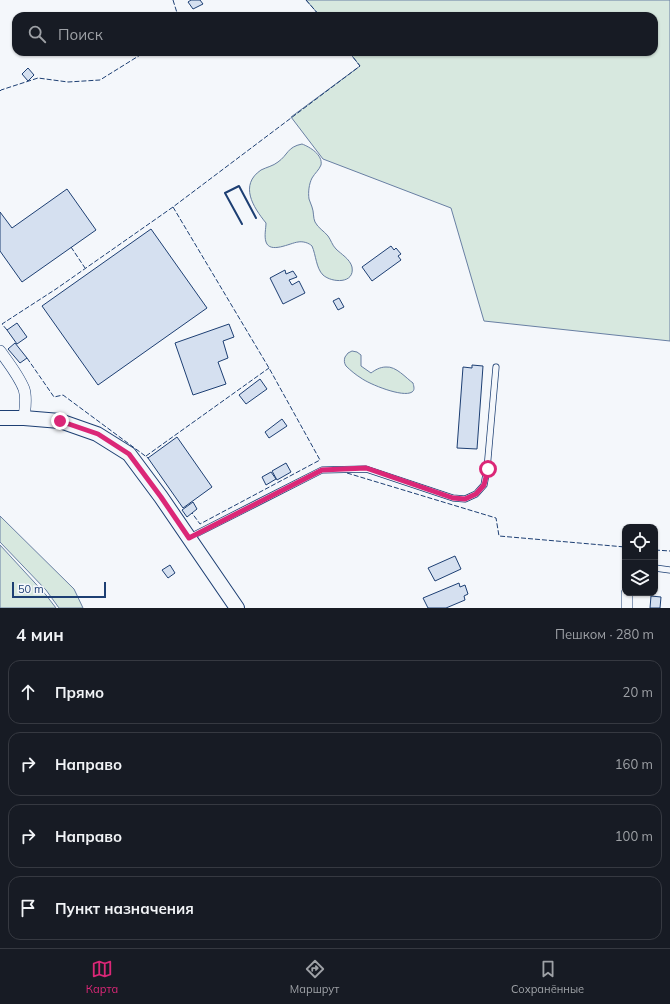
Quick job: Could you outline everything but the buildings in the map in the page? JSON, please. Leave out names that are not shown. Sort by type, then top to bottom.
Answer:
[{"type":"street","points":[[0,351],[15,372],[24,390],[26,401],[24,418]]},
{"type":"street","points":[[0,418],[60,421],[98,434],[129,454],[161,497],[237,608]]},
{"type":"street","points":[[627,596],[627,608]]},
{"type":"lane","points":[[189,538],[322,470],[366,468],[453,498],[465,499],[476,494],[484,485],[488,469],[496,367]]},
{"type":"lane","points":[[658,568],[670,570]]},
{"type":"shaded area","points":[[306,0],[670,0],[670,341],[484,321],[451,208],[323,159],[291,117],[360,66],[352,56],[658,56],[658,12],[316,12]]},
{"type":"shaded area","points":[[302,144],[312,149],[321,161],[321,165],[310,183],[309,191],[309,199],[313,209],[314,220],[319,228],[328,236],[335,247],[351,264],[352,273],[347,279],[332,280],[323,275],[317,265],[312,246],[308,243],[298,242],[276,248],[268,245],[265,237],[266,223],[250,196],[249,189],[254,176],[261,170],[278,162],[293,147]]},
{"type":"shaded area","points":[[352,351],[361,355],[361,366],[371,373],[386,367],[393,368],[413,383],[414,390],[408,393],[394,392],[365,381],[346,366],[344,360],[345,357]]},
{"type":"shaded area","points":[[0,516],[74,589],[83,608],[59,608],[46,590],[0,542]]},
{"type":"shaded area","points":[[0,545],[46,595],[56,608],[0,608]]},
{"type":"fence","points":[[173,0],[177,12]]},
{"type":"fence","points":[[306,0],[316,12]]},
{"type":"fence","points":[[0,91],[38,78],[68,82],[100,80],[139,56]]},
{"type":"fence","points":[[7,330],[2,324],[56,289],[173,207],[360,66],[352,56]]},
{"type":"fence","points":[[173,207],[269,368],[320,460],[200,524],[192,513]]},
{"type":"fence","points":[[71,247],[85,268]]},
{"type":"fence","points":[[27,358],[54,397],[63,395],[148,458]]},
{"type":"fence","points":[[146,456],[269,368]]},
{"type":"fence","points":[[347,473],[496,518],[499,536],[622,547]]},
{"type":"fence","points":[[658,550],[670,551]]},
{"type":"wall","points":[[242,224],[225,193],[239,186],[256,218]]},
{"type":"route","points":[[60,421],[98,434],[129,454],[189,538],[322,470],[366,468],[453,498],[465,499],[476,494],[484,485],[488,469]]}]
